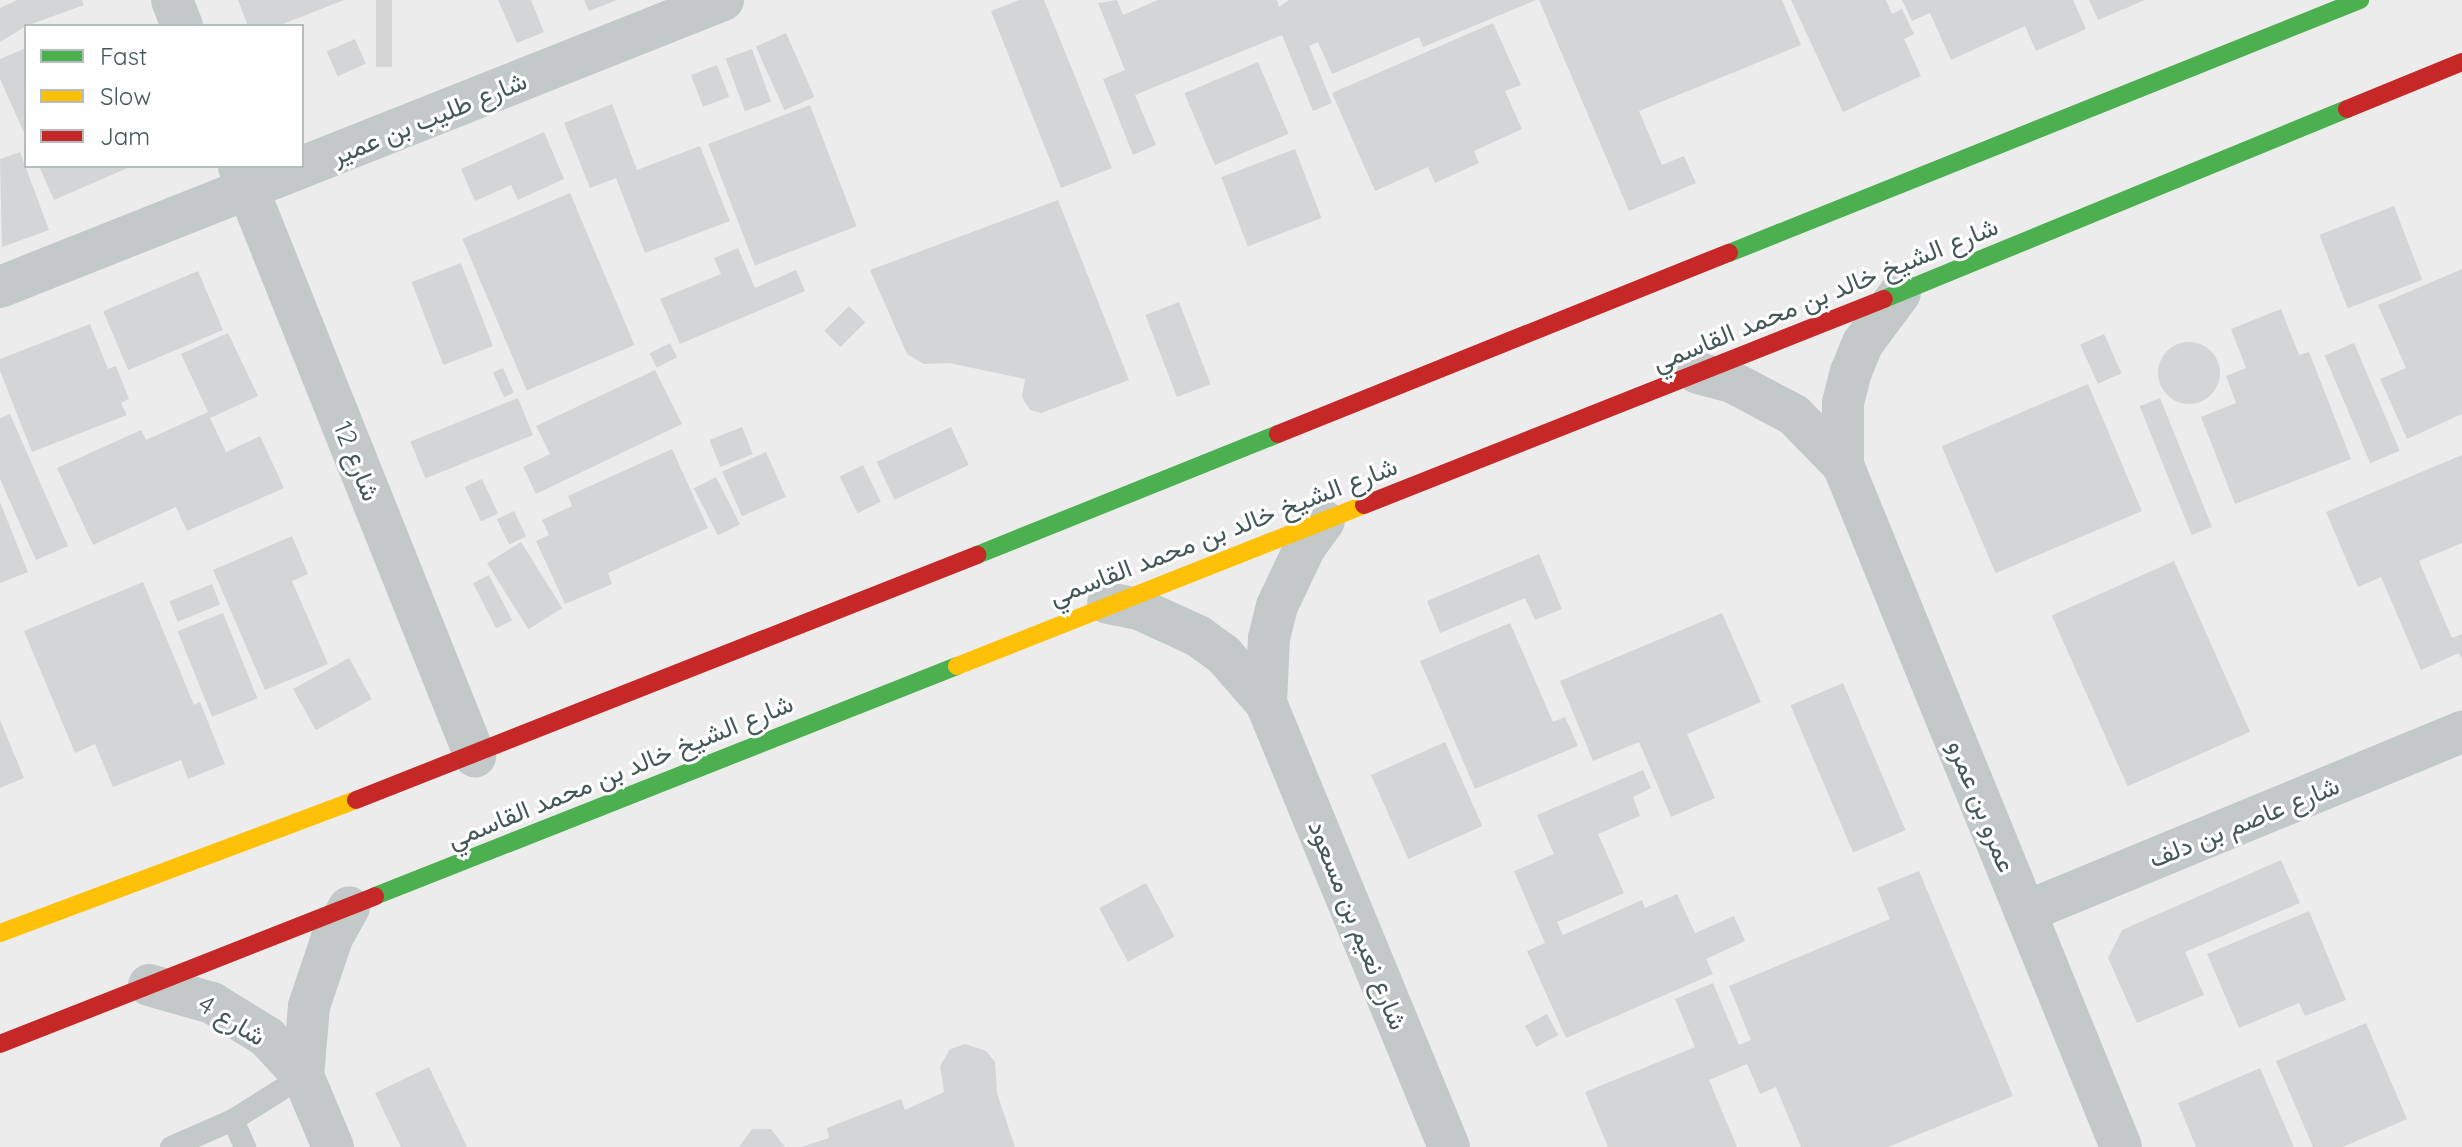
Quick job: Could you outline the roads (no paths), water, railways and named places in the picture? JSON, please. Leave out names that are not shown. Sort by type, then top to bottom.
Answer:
[{"type":"main road","points":[[0,933],[475,756],[2360,0]]},
{"type":"main road","name":"شارع الشيخ خالد بن محمد القاسمي","points":[[0,1044],[1108,603],[1900,293],[2462,62]]},
{"type":"street","points":[[172,0],[181,24]]},
{"type":"street","name":"شارع طليب بن عمير","points":[[304,156],[723,0]]},
{"type":"street","name":"شارع طليب بن عمير","points":[[0,287],[271,168]]},
{"type":"street","name":"شارع 12","points":[[244,178],[475,756]]},
{"type":"street","name":"عمرو بن عمرو","points":[[1900,293],[1863,343],[1851,372],[1843,403],[1843,465],[2025,912],[2112,1144]]},
{"type":"street","name":"عمرو بن عمرو","points":[[1698,373],[1732,382],[1794,415],[1843,465]]},
{"type":"street","name":"شارع نعيم بن مسعود","points":[[1266,703],[1269,638],[1277,606],[1305,547],[1324,521]]},
{"type":"street","name":"شارع نعيم بن مسعود","points":[[1108,603],[1139,609],[1198,636],[1224,655],[1266,703],[1449,1147]]},
{"type":"street","name":"شارع عاصم بن دلف","points":[[2025,912],[2462,732]]},
{"type":"street","name":"شارع 4","points":[[303,1076],[309,1006],[332,938],[349,907]]},
{"type":"street","name":"شارع 4","points":[[149,985],[202,999],[241,1019],[267,1037],[303,1076],[333,1147]]},
{"type":"lane","points":[[171,1147],[233,1120],[303,1076]]},
{"type":"lane","points":[[233,1120],[245,1147]]}]
